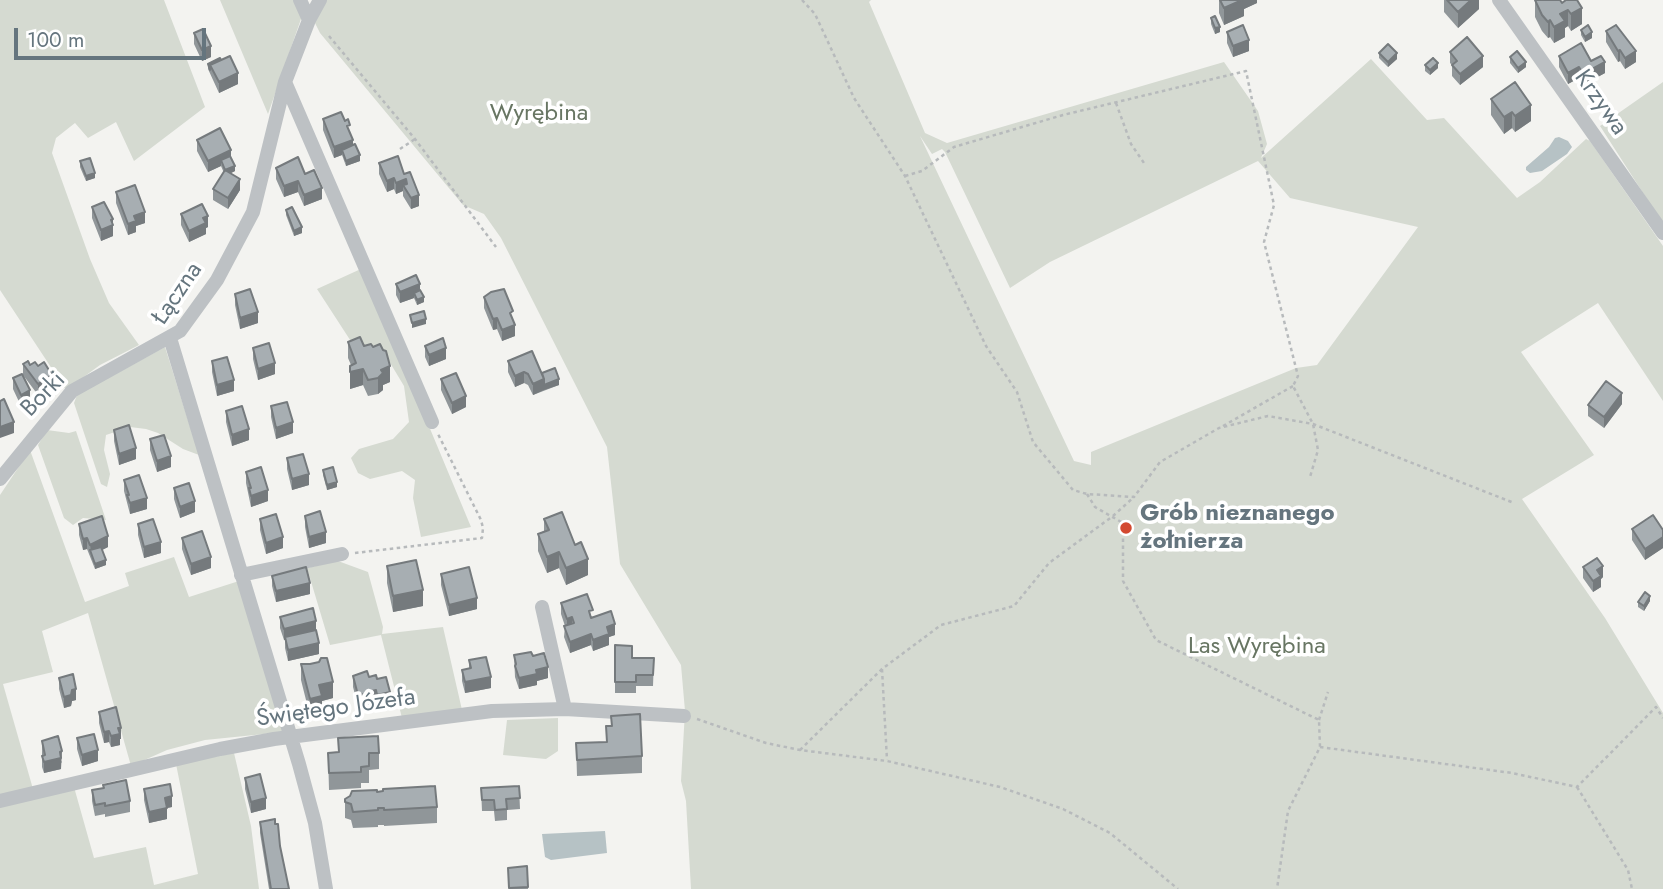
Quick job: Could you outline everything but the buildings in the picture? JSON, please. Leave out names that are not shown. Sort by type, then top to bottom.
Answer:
[{"type":"street","points":[[300,0],[309,20]]},
{"type":"street","name":"Łączna","points":[[320,0],[309,20],[285,82],[253,212],[217,280],[189,321],[170,338],[315,823],[326,889]]},
{"type":"street","name":"Krzywa","points":[[1499,0],[1663,233]]},
{"type":"street","points":[[285,82],[432,422]]},
{"type":"street","name":"Borki","points":[[0,479],[72,391],[170,338]]},
{"type":"street","points":[[241,575],[342,554]]},
{"type":"street","points":[[542,607],[565,709]]},
{"type":"street","name":"Świętego Józefa","points":[[0,801],[201,752],[290,737],[492,711],[565,709],[684,716]]},
{"type":"path","points":[[802,0],[815,15],[854,98],[905,176],[986,346],[1017,391],[1033,442],[1073,490],[1087,494],[1134,496]]},
{"type":"path","points":[[329,36],[415,139],[496,247]]},
{"type":"path","points":[[800,750],[881,669],[942,625],[1014,606],[1049,563],[1134,496],[1160,462],[1293,386],[1298,376],[1264,242],[1274,205],[1246,71],[1063,115],[954,148],[922,171],[905,176]]},
{"type":"path","points":[[1116,103],[1131,144],[1144,163]]},
{"type":"path","points":[[400,149],[415,139]]},
{"type":"path","points":[[1293,386],[1312,424],[1318,450],[1310,477]]},
{"type":"path","points":[[1219,428],[1269,416],[1312,424],[1514,503]]},
{"type":"path","points":[[342,554],[482,538],[481,520],[432,422]]},
{"type":"path","points":[[1087,494],[1095,507],[1123,523],[1124,581],[1156,640],[1319,720]]},
{"type":"path","points":[[881,669],[887,761]]},
{"type":"path","points":[[1277,889],[1288,811],[1320,747],[1319,720],[1328,692]]},
{"type":"path","points":[[1577,787],[1656,707],[1663,719]]},
{"type":"path","points":[[684,716],[716,724],[766,743],[887,761],[1000,787],[1063,808],[1110,833],[1178,889]]},
{"type":"path","points":[[1320,747],[1512,773],[1577,787],[1628,870],[1632,889]]},
{"type":"green space","points":[[0,0],[164,0],[205,107],[134,161],[116,122],[88,138],[75,123],[56,138],[52,153],[90,259],[109,303],[139,345],[100,365],[66,390],[0,290]]},
{"type":"green space","points":[[220,0],[295,0],[302,16],[268,114]]},
{"type":"green space","name":"Las Wyrębina","points":[[325,0],[871,0],[869,2],[925,133],[947,143],[1224,62],[1258,111],[1267,144],[1261,158],[1371,59],[1427,120],[1444,118],[1517,198],[1540,182],[1586,139],[1590,141],[1663,246],[1663,401],[1598,303],[1521,352],[1594,455],[1522,499],[1605,618],[1663,713],[1663,889],[691,889],[686,801],[681,781],[685,711],[681,665],[620,564],[607,447],[501,238],[484,214],[463,205],[320,33],[314,21]],"holes":[[[920,136],[932,154],[942,149],[945,152],[1010,288],[1050,262],[1258,161],[1290,198],[1418,227],[1317,365],[1296,368],[1091,452],[1091,465],[1074,461]]]},
{"type":"green space","points":[[1663,82],[1663,224],[1600,126]]},
{"type":"green space","points":[[363,268],[471,527],[421,537],[413,498],[415,480],[402,471],[370,479],[358,473],[351,458],[359,449],[393,439],[409,422],[404,386],[386,356],[354,346],[317,289]]},
{"type":"green space","points":[[165,347],[199,455],[146,429],[130,427],[106,435],[104,450],[110,474],[107,487],[101,484],[74,403],[77,395]]},
{"type":"green space","points":[[47,430],[69,433],[76,431],[106,520],[83,518],[73,525],[64,518],[38,445]]},
{"type":"green space","points":[[30,450],[85,602],[129,586],[125,573],[174,557],[189,597],[239,581],[284,732],[205,740],[167,750],[131,766],[88,613],[42,631],[53,672],[3,684],[33,789],[0,795],[0,495]]},
{"type":"green space","points":[[338,561],[368,572],[383,627],[382,634],[443,627],[462,710],[402,718],[381,635],[330,645],[307,568]]},
{"type":"green space","points":[[558,718],[558,751],[546,759],[503,755],[507,720]]},
{"type":"green space","points":[[234,753],[251,826],[259,889],[0,889],[0,806],[74,787],[94,858],[146,847],[154,885],[198,874],[176,764]]},
{"type":"shaded area","points":[[1555,138],[1568,141],[1572,147],[1567,154],[1542,171],[1530,173],[1526,170]]},
{"type":"shaded area","points":[[605,831],[607,853],[551,860],[545,857],[542,834]]},
{"type":"place","name":"Grób nieznanego żołnierza","points":[[1126,528]]},
{"type":"park label","name":"Wyrębina","points":[[539,114]]}]
